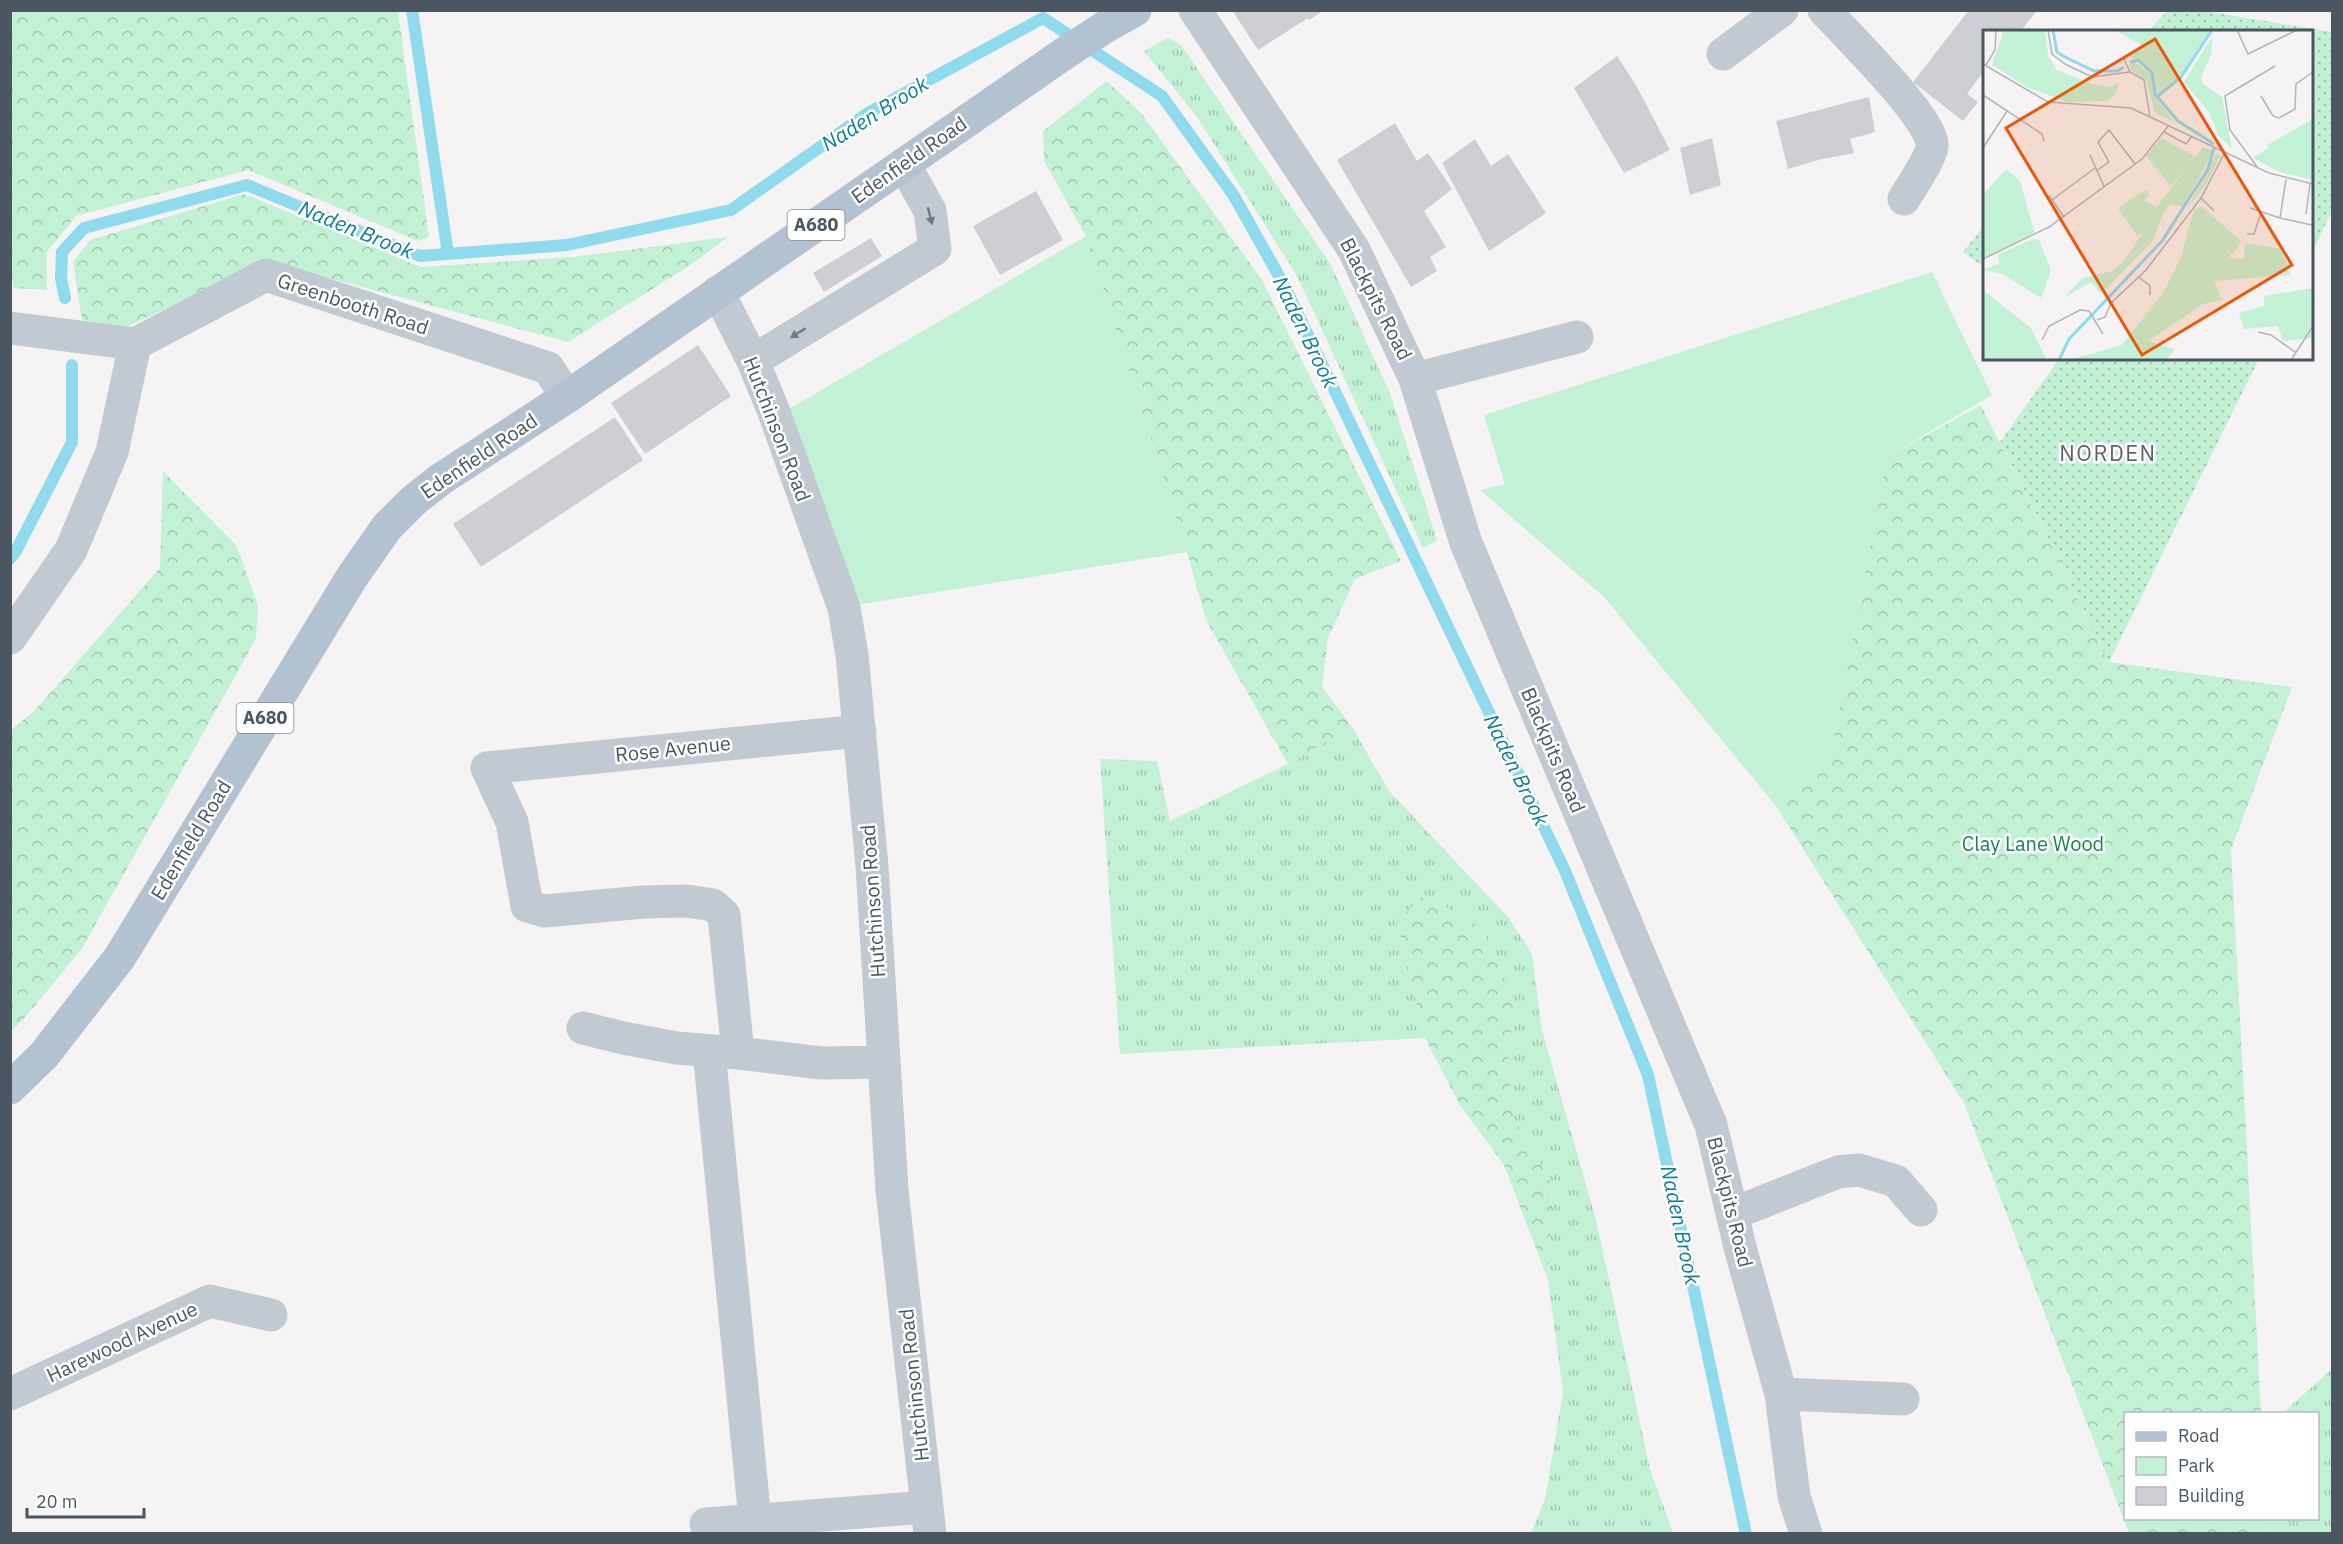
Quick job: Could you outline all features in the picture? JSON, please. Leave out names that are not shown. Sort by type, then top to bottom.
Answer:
[{"type":"main road","name":"Edenfield Road","points":[[10,1088],[44,1055],[120,957],[319,629],[387,527],[413,501],[441,479],[567,397],[1065,53],[1121,18]]},
{"type":"street","name":"Blackpits Road","points":[[1195,10],[1354,250],[1415,379],[1466,543],[1711,1125],[1732,1214],[1781,1394],[1794,1496],[1806,1533]]},
{"type":"street","points":[[1723,54],[1782,10]]},
{"type":"street","points":[[1824,10],[1890,81],[1926,125],[1932,137],[1932,149],[1904,199]]},
{"type":"street","points":[[753,361],[935,249],[930,211],[904,164]]},
{"type":"street","name":"Greenbooth Road","points":[[135,344],[266,275],[548,368],[567,397]]},
{"type":"street","name":"Hutchinson Road","points":[[718,292],[753,361],[844,608],[852,655],[872,866],[892,1190],[929,1520]]},
{"type":"street","points":[[10,328],[135,344],[112,452],[71,550],[10,638]]},
{"type":"street","points":[[1415,379],[1576,337]]},
{"type":"street","name":"Rose Avenue","points":[[724,1052],[724,915],[713,904],[687,901],[644,902],[544,911],[527,906],[512,822],[487,768],[860,731]]},
{"type":"street","points":[[583,1028],[645,1042],[821,1063],[883,1062]]},
{"type":"street","points":[[724,1052],[755,1520]]},
{"type":"street","points":[[1732,1214],[1838,1172],[1859,1170],[1896,1181],[1921,1210]]},
{"type":"street","name":"Harewood Avenue","points":[[10,1394],[210,1300],[271,1316]]},
{"type":"street","points":[[1781,1394],[1903,1399]]},
{"type":"street","points":[[706,1524],[755,1520],[929,1520]]},
{"type":"green space","points":[[10,11],[398,11],[429,237],[418,241],[248,170],[76,216],[47,252],[47,290],[14,288],[10,268]]},
{"type":"green space","points":[[2167,11],[2205,11],[2332,32],[2332,211],[2313,251],[2313,30],[2150,30]]},
{"type":"green space","points":[[1168,38],[1181,45],[1331,265],[1390,393],[1437,540],[1423,548],[1297,276],[1197,117],[1144,51]]},
{"type":"green space","points":[[1107,81],[1142,114],[1262,280],[1401,561],[1355,579],[1328,638],[1322,687],[1352,727],[1288,764],[1206,620],[1187,552],[1086,236],[1044,161],[1043,131]]},
{"type":"green space","points":[[244,194],[421,267],[573,257],[728,237],[689,266],[568,342],[269,262],[126,327],[82,320],[73,262],[90,240]]},
{"type":"green space","points":[[1983,227],[1983,266],[1963,252]]},
{"type":"green space","points":[[1086,236],[1187,552],[850,606],[782,413]]},
{"type":"green space","points":[[1932,272],[1992,395],[1887,457],[1830,756],[1776,806],[1604,597],[1480,490],[1505,484],[1484,415]]},
{"type":"green space","points":[[2058,360],[2259,360],[2109,662],[2000,442]]},
{"type":"green space","name":"Clay Lane Wood","points":[[1981,405],[2109,662],[2292,687],[2231,850],[2261,1412],[2124,1412],[2124,1520],[1964,1103],[1776,806],[1830,756],[1887,457]]},
{"type":"green space","points":[[163,471],[237,546],[258,606],[256,639],[81,950],[11,1031],[11,730],[36,709],[160,568]]},
{"type":"green space","points":[[1352,727],[1389,791],[1508,917],[1532,954],[1542,1030],[1596,1220],[1650,1469],[1673,1533],[1531,1533],[1545,1499],[1563,1392],[1548,1280],[1552,1184],[1514,1119],[1508,1062],[1515,1001],[1397,922],[1425,1038],[1120,1054],[1100,759],[1157,761],[1170,821],[1288,764]]},
{"type":"green space","points":[[1424,894],[1482,928],[1515,1001],[1508,1062],[1514,1118],[1552,1184],[1548,1280],[1504,1165],[1460,1105],[1425,1038],[1397,922]]},
{"type":"green space","points":[[2332,1369],[2332,1533],[2268,1533],[2267,1520],[2319,1520],[2319,1412],[2284,1412]]},
{"type":"green space","name":"Clay Lane Wood","points":[[2124,1520],[2267,1520],[2268,1533],[2129,1533]]},
{"type":"building","points":[[1232,10],[1324,10],[1258,50]]},
{"type":"building","points":[[1969,10],[2037,10],[2022,30],[1983,30],[1983,72],[1967,94],[1978,102],[1963,121],[1913,82]]},
{"type":"building","points":[[1617,56],[1637,87],[1670,150],[1624,173],[1574,88]]},
{"type":"building","points":[[1869,97],[1875,132],[1850,139],[1854,153],[1788,169],[1776,121]]},
{"type":"building","points":[[1395,123],[1417,161],[1428,153],[1452,189],[1424,211],[1446,247],[1430,257],[1437,271],[1411,287],[1337,160]]},
{"type":"building","points":[[1712,138],[1721,185],[1690,195],[1680,148]]},
{"type":"building","points":[[1475,139],[1491,166],[1508,154],[1546,213],[1489,251],[1442,163]]},
{"type":"building","points":[[1036,191],[1063,240],[1000,275],[973,226]]},
{"type":"building","points":[[871,238],[882,256],[824,292],[813,273]]},
{"type":"building","points":[[698,345],[731,396],[645,454],[611,403]]},
{"type":"building","points":[[615,417],[643,460],[481,567],[453,524]]},
{"type":"waterway","points":[[412,10],[448,254]]},
{"type":"waterway","name":"Naden Brook","points":[[65,298],[61,278],[62,252],[84,228],[247,185],[420,256],[567,245],[731,210],[868,113],[1043,18],[1162,96],[1234,196],[1284,285],[1565,871],[1648,1075],[1746,1534]]},
{"type":"waterway","points":[[10,559],[72,442],[72,365]]},
{"type":"district","name":"NORDEN","points":[[2108,453]]}]
